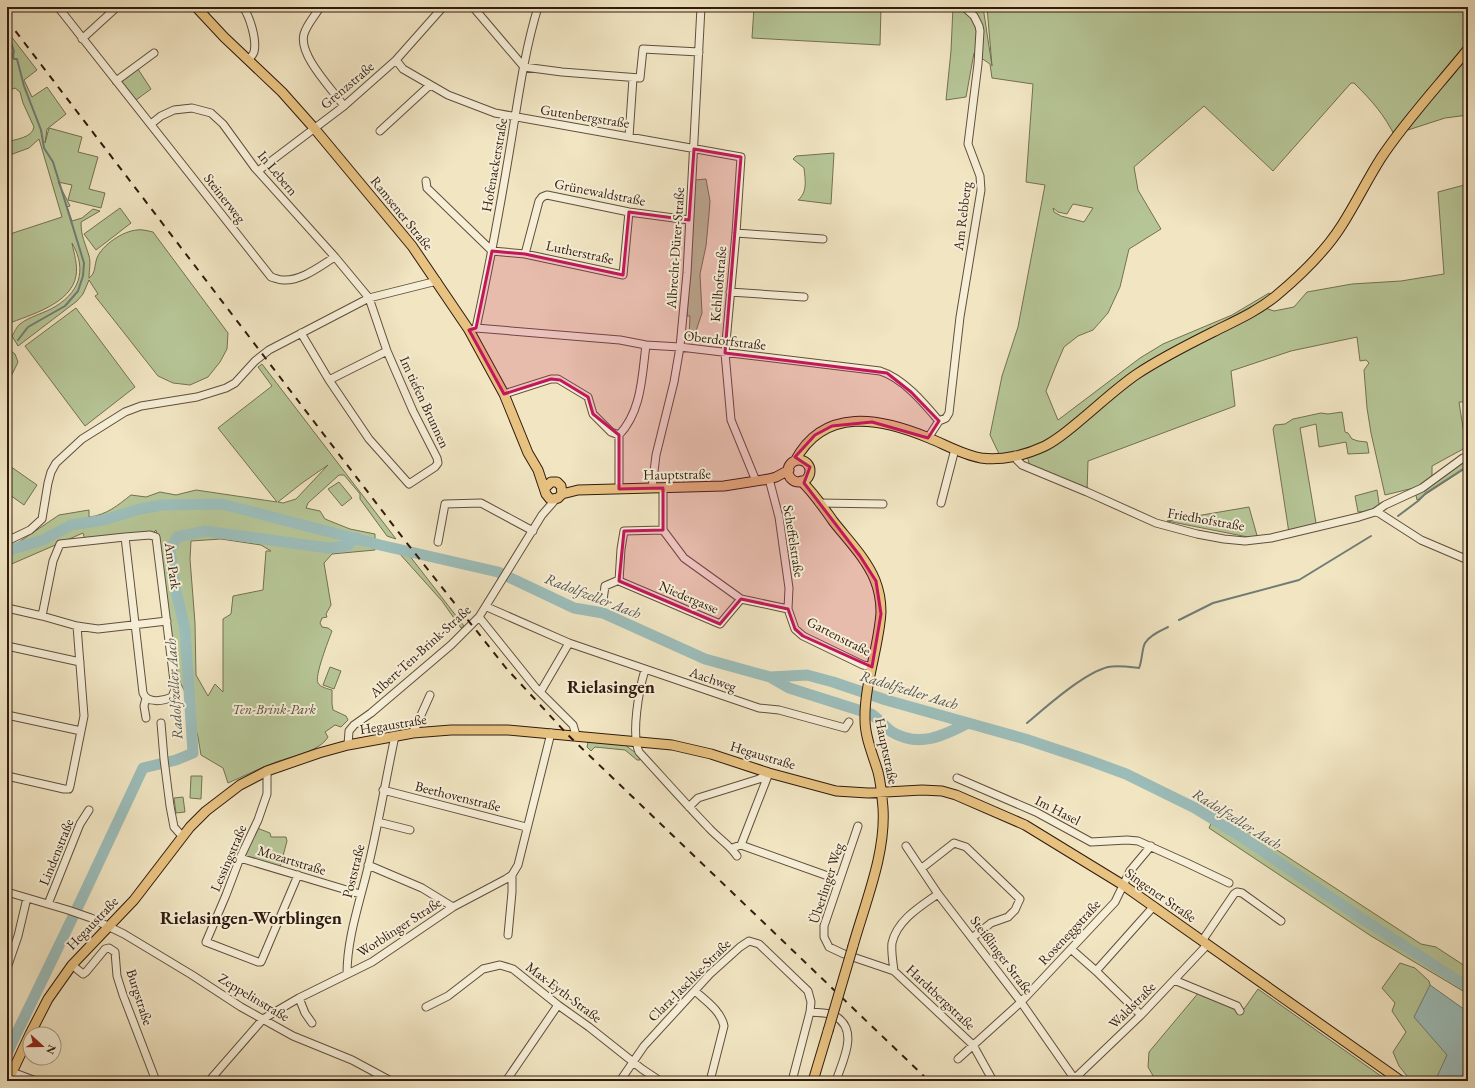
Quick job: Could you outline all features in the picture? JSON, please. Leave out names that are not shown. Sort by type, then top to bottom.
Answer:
[{"type":"main road","name":"Ramsener Straße","points":[[196,7],[282,92],[314,128],[412,246],[472,329],[504,394],[528,453],[538,470],[554,491]]},
{"type":"main road","points":[[805,444],[805,461],[810,468],[810,473],[804,479],[795,480],[790,474],[791,464],[795,461],[805,444],[815,435],[832,426],[860,421],[882,423],[911,431],[968,455],[988,458],[1001,458],[1016,455],[1051,443],[1136,375],[1182,348],[1255,311],[1291,284],[1321,253],[1342,226],[1382,157],[1404,127],[1468,49]]},
{"type":"main road","points":[[795,461],[805,461]]},
{"type":"main road","name":"Hauptstraße","points":[[554,491],[724,486],[790,474]]},
{"type":"main road","name":"Hauptstraße","points":[[804,479],[873,576],[878,589],[881,614],[865,712],[865,727],[868,743],[878,773],[881,792],[883,808],[882,839],[866,902],[813,1081]]},
{"type":"main road","name":"Hegaustraße","points":[[34,1026],[48,999],[72,965],[134,900],[182,836],[206,812],[240,785],[267,772],[319,753],[348,745],[413,733],[451,730],[508,730],[576,735],[672,745],[711,754],[769,773],[836,791],[868,793],[881,792]]},
{"type":"main road","name":"Singener Straße","points":[[881,792],[922,790],[942,791],[956,795],[1025,825],[1123,885],[1154,906],[1401,1081]]},
{"type":"main road","name":"Hegaustraße","points":[[8,1081],[22,1051]]},
{"type":"street","name":"Steinerweg","points":[[58,7],[271,277],[282,280],[291,280],[309,273],[335,257]]},
{"type":"street","points":[[82,39],[117,7]]},
{"type":"street","points":[[243,7],[249,16],[254,40],[254,52],[248,60]]},
{"type":"street","points":[[320,7],[306,28],[303,45],[313,66],[344,106]]},
{"type":"street","name":"Grenzstraße","points":[[258,171],[344,106],[396,60],[443,7]]},
{"type":"street","points":[[473,7],[524,67],[562,72],[640,78],[642,49],[699,52]]},
{"type":"street","name":"Hofenackerstraße","points":[[472,329],[492,251],[524,67],[531,30],[538,7]]},
{"type":"street","name":"Albrecht-Dürer-Straße","points":[[652,488],[656,455],[674,382],[680,347],[687,272],[701,7]]},
{"type":"street","name":"Am Rebberg","points":[[939,421],[946,418],[949,413],[960,317],[981,190],[980,176],[968,144],[978,64],[980,39],[979,26],[971,12],[964,7]]},
{"type":"street","points":[[116,81],[154,53]]},
{"type":"street","name":"Gutenbergstraße","points":[[396,60],[403,69],[448,95],[495,113],[515,118],[741,157]]},
{"type":"street","points":[[629,137],[633,78]]},
{"type":"street","points":[[380,131],[430,85]]},
{"type":"street","name":"In Lebern","points":[[151,124],[161,116],[174,110],[192,108],[211,113],[223,124],[258,171],[370,298]]},
{"type":"street","name":"Kehlhofstraße","points":[[741,157],[736,233],[725,353],[731,420],[756,481]]},
{"type":"street","points":[[426,182],[427,188],[492,251]]},
{"type":"street","name":"Grünewaldstraße","points":[[525,254],[539,201],[547,194],[628,212],[689,220]]},
{"type":"street","name":"Lutherstraße","points":[[492,251],[525,254],[623,275],[628,212]]},
{"type":"street","points":[[736,233],[823,239]]},
{"type":"street","points":[[7,541],[30,530],[42,519],[48,483],[51,472],[56,463],[82,439],[125,412],[140,406],[197,398],[226,388],[238,380],[262,355],[301,333],[370,298],[437,281]]},
{"type":"street","points":[[730,292],[804,297]]},
{"type":"street","name":"Im tiefen Brunnen","points":[[301,333],[329,380],[369,439],[408,484],[435,467],[438,463],[437,458],[413,412],[387,352],[370,298]]},
{"type":"street","name":"Oberdorfstraße","points":[[472,329],[620,340],[646,345],[680,347],[887,373],[912,392],[939,421]]},
{"type":"street","points":[[619,489],[618,435],[624,429],[637,403],[646,345]]},
{"type":"street","name":"Im tiefen Brunnen","points":[[329,380],[387,352]]},
{"type":"street","points":[[504,394],[551,379],[560,380],[588,397],[593,414],[612,432],[618,435]]},
{"type":"street","points":[[928,438],[939,421]]},
{"type":"street","points":[[941,503],[955,449]]},
{"type":"street","name":"Friedhofstraße","points":[[1016,455],[1017,460],[1022,465],[1156,523],[1197,534],[1245,541],[1271,538],[1378,512],[1385,505],[1422,488],[1463,458]]},
{"type":"street","name":"Scheffelstraße","points":[[773,478],[789,588],[788,608]]},
{"type":"street","points":[[663,488],[663,530],[684,558],[741,599],[788,608]]},
{"type":"street","name":"Albert-Ten-Brink-Straße","points":[[348,745],[349,731],[354,725],[371,713],[451,645],[479,617],[533,531],[554,491]]},
{"type":"street","points":[[438,542],[445,504],[481,503],[533,531]]},
{"type":"street","points":[[820,503],[883,504]]},
{"type":"street","points":[[1378,512],[1421,540],[1468,560]]},
{"type":"street","points":[[603,600],[605,586],[618,580],[620,549],[624,531],[663,530]]},
{"type":"street","name":"Am Park","points":[[124,537],[150,535],[156,537],[167,621],[174,694],[168,699],[151,700],[146,698]]},
{"type":"street","points":[[42,616],[53,561],[60,544],[124,537],[143,693],[146,698],[144,706],[146,718]]},
{"type":"street","name":"Niedergasse","points":[[618,580],[720,624],[741,599]]},
{"type":"street","name":"Aachweg","points":[[486,607],[569,643],[644,670],[759,708],[779,710],[844,728],[849,722]]},
{"type":"street","points":[[7,608],[77,626],[98,629],[167,621]]},
{"type":"street","name":"Gartenstraße","points":[[788,608],[795,629],[803,636],[863,666],[872,667]]},
{"type":"street","points":[[479,617],[541,691],[572,725],[576,735]]},
{"type":"street","points":[[7,776],[68,789],[70,786],[84,716],[77,626]]},
{"type":"street","points":[[541,691],[569,643]]},
{"type":"street","points":[[7,646],[80,662]]},
{"type":"street","points":[[644,670],[637,716],[636,741],[639,752],[712,831],[732,848],[737,856]]},
{"type":"street","points":[[413,733],[430,695]]},
{"type":"street","points":[[7,714],[82,731]]},
{"type":"street","points":[[161,723],[169,803],[174,827],[182,836]]},
{"type":"street","points":[[508,935],[512,875],[518,865],[526,827],[551,733]]},
{"type":"street","name":"Poststraße","points":[[347,974],[347,961],[360,894],[378,822],[383,790],[395,736]]},
{"type":"street","name":"Lessingstraße","points":[[267,772],[266,794],[258,820],[240,858],[226,896],[206,942],[261,962],[298,875]]},
{"type":"street","points":[[689,807],[698,798],[759,779],[769,773]]},
{"type":"street","points":[[741,845],[769,773]]},
{"type":"street","name":"Im Hasel","points":[[957,778],[1036,812],[1091,842],[1127,840],[1138,841],[1229,883]]},
{"type":"street","name":"Beethovenstraße","points":[[383,790],[526,827]]},
{"type":"street","name":"Lindenstraße","points":[[48,904],[80,824],[89,810]]},
{"type":"street","points":[[378,822],[410,830]]},
{"type":"street","name":"Überlinger Weg","points":[[829,947],[824,938],[824,926],[858,826]]},
{"type":"street","points":[[922,868],[954,843],[966,848],[1020,899],[1015,910],[1008,917],[991,923],[972,938]]},
{"type":"street","points":[[732,848],[741,845],[839,880]]},
{"type":"street","name":"Steißlinger Straße","points":[[906,846],[938,894],[1021,1002],[1074,1080]]},
{"type":"street","points":[[1123,885],[1130,871],[1151,846]]},
{"type":"street","name":"Mozartstraße","points":[[240,858],[360,894]]},
{"type":"street","points":[[368,865],[422,888],[453,907]]},
{"type":"street","name":"Worblinger Straße","points":[[209,1081],[263,1019],[299,998],[372,962],[453,907],[512,875]]},
{"type":"street","name":"Roseneggstraße","points":[[958,1059],[1021,1002],[1114,902],[1123,885]]},
{"type":"street","name":"Lindenstraße","points":[[7,892],[68,910],[109,926]]},
{"type":"street","name":"Waldstraße","points":[[1074,1080],[1141,1015],[1174,980],[1205,943],[1234,894],[1237,892],[1242,893],[1281,921]]},
{"type":"street","points":[[894,971],[892,943],[897,930],[904,920],[938,894]]},
{"type":"street","points":[[7,968],[18,936],[27,898]]},
{"type":"street","points":[[1096,971],[1154,906]]},
{"type":"street","name":"Zeppelinstraße","points":[[109,926],[293,1036],[352,1060],[391,1081]]},
{"type":"street","name":"Clara-Jaschke-Straße","points":[[620,1081],[644,1046],[710,974],[740,946],[749,941],[759,944],[808,991],[811,1002],[810,1012]]},
{"type":"street","name":"Hardtbergstraße","points":[[829,947],[844,954],[894,971],[973,1045],[993,1081]]},
{"type":"street","name":"Burgstraße","points":[[72,965],[83,974],[105,949],[109,948],[115,952],[117,976],[123,995],[156,1081]]},
{"type":"street","points":[[1071,949],[1141,1015]]},
{"type":"street","name":"Max-Eyth-Straße","points":[[426,1007],[448,996],[483,969],[500,965],[513,969],[558,1005],[660,1081]]},
{"type":"street","points":[[1174,980],[1237,1006],[1240,1011]]},
{"type":"street","points":[[695,991],[720,1014],[724,1026],[710,1081]]},
{"type":"street","points":[[299,998],[305,1013],[312,1022]]},
{"type":"street","points":[[506,1081],[558,1005]]},
{"type":"street","points":[[792,1081],[810,1012],[834,1015],[846,1027],[848,1046],[836,1081]]},
{"type":"street","points":[[12,1072],[36,1081]]},
{"type":"highlighted area","points":[[694,149],[741,157],[725,353],[887,373],[911,392],[939,421],[928,438],[872,422],[832,426],[815,435],[795,457],[810,467],[804,483],[860,556],[876,581],[881,614],[872,667],[803,636],[795,629],[788,609],[741,599],[720,624],[619,581],[624,531],[663,530],[663,488],[619,489],[619,435],[593,414],[588,397],[560,380],[551,379],[504,394],[469,330],[476,328],[492,251],[525,254],[623,275],[629,212],[689,220]]},
{"type":"green space","points":[[754,7],[881,7],[880,45],[752,38]]},
{"type":"green space","points":[[953,7],[983,7],[992,66],[987,7],[1468,7],[1468,115],[1445,118],[1408,130],[1404,127],[1396,138],[1377,108],[1354,83],[1351,83],[1273,171],[1204,106],[1134,167],[1138,190],[1161,229],[1129,249],[1120,287],[1108,313],[1093,330],[1078,336],[1064,347],[1046,391],[1058,420],[1140,358],[1163,344],[1232,315],[1269,293],[1275,297],[1262,307],[1274,311],[1294,307],[1307,292],[1352,284],[1401,281],[1444,274],[1438,192],[1468,184],[1468,402],[1459,402],[1466,447],[1468,446],[1468,471],[1463,470],[1417,500],[1415,491],[1463,458],[1465,448],[1432,466],[1432,477],[1418,487],[1385,495],[1367,408],[1364,370],[1369,363],[1366,360],[1360,361],[1357,337],[1291,351],[1231,371],[1235,406],[1088,461],[1087,492],[1031,469],[1026,453],[1001,458],[990,435],[1002,376],[1018,327],[1045,185],[1026,182],[1033,84],[992,78],[990,64],[974,53],[966,97],[946,100],[951,51]],"holes":[[[1073,204],[1093,208],[1084,222],[1061,216],[1054,212],[1053,208],[1058,212],[1067,214]]]},
{"type":"green space","points":[[7,31],[37,70],[24,80],[32,97],[47,87],[66,114],[47,129],[45,143],[49,128],[82,137],[78,152],[98,157],[89,189],[105,193],[101,208],[68,200],[72,185],[58,182],[70,206],[67,207],[72,221],[82,218],[93,209],[100,211],[81,222],[82,236],[90,258],[89,278],[94,272],[97,258],[103,248],[108,244],[131,231],[141,230],[153,232],[228,333],[227,349],[220,362],[208,377],[190,385],[173,383],[158,376],[95,296],[98,294],[89,280],[83,294],[77,301],[18,346],[12,336],[20,324],[31,317],[51,309],[61,303],[74,289],[80,272],[77,253],[72,243],[76,264],[76,276],[73,286],[58,301],[48,307],[7,324],[7,235],[62,217],[39,139],[29,148],[7,156],[7,142],[27,136],[33,131],[34,127],[23,103],[20,92],[15,88],[7,91]]},
{"type":"green space","points":[[136,66],[151,89],[136,100],[122,82]]},
{"type":"green space","points":[[834,153],[831,204],[798,200],[805,189],[804,168],[793,159],[796,156]]},
{"type":"green space","points":[[706,179],[710,201],[706,246],[700,274],[702,313],[695,334],[689,336],[690,316],[687,316],[695,180]]},
{"type":"green space","points":[[120,208],[131,223],[96,250],[84,234]]},
{"type":"green space","points":[[76,308],[135,387],[85,426],[25,346]]},
{"type":"green space","points":[[7,348],[15,354],[18,362],[7,385]]},
{"type":"green space","name":"Ten-Brink-Park","points":[[262,364],[396,539],[387,536],[360,499],[360,494],[344,475],[339,475],[308,503],[306,508],[320,511],[325,519],[350,529],[375,534],[375,550],[332,554],[324,563],[331,605],[326,614],[327,617],[322,618],[320,623],[322,627],[328,628],[332,631],[322,658],[317,679],[320,686],[332,690],[333,710],[346,716],[348,720],[341,727],[335,725],[325,732],[328,737],[324,742],[312,750],[270,764],[228,783],[223,768],[201,755],[198,737],[186,694],[176,674],[160,547],[156,530],[153,533],[85,540],[83,533],[7,566],[7,548],[19,542],[59,515],[89,510],[89,517],[95,516],[112,509],[131,495],[146,497],[160,492],[176,495],[196,490],[277,502],[218,428],[272,386],[258,367]],"holes":[[[328,465],[296,499],[283,503],[278,502]],[[221,539],[261,545],[271,551],[266,551],[263,590],[233,596],[231,614],[223,619],[223,692],[215,684],[208,696],[196,675],[195,623],[190,559],[191,541]]]},
{"type":"green space","points":[[1342,412],[1345,432],[1348,433],[1352,439],[1367,442],[1369,453],[1348,454],[1346,442],[1319,447],[1316,424],[1300,428],[1316,523],[1289,533],[1273,429],[1275,425],[1285,424],[1293,419],[1321,413],[1328,414]]},
{"type":"green space","points":[[7,464],[37,485],[24,505],[7,493]]},
{"type":"green space","points":[[339,482],[352,498],[342,506],[328,489]]},
{"type":"green space","points":[[1377,490],[1379,507],[1371,511],[1358,512],[1355,496]]},
{"type":"green space","points":[[1249,507],[1258,539],[1167,521]]},
{"type":"green space","points":[[399,553],[409,555],[464,626],[461,628],[442,601]]},
{"type":"green space","points":[[330,667],[341,671],[334,689],[323,685]]},
{"type":"green space","points":[[588,742],[625,745],[640,756],[640,760],[637,760],[625,750],[595,747],[591,751],[587,747]]},
{"type":"green space","points":[[191,776],[202,776],[201,799],[190,798]]},
{"type":"green space","points":[[183,797],[185,812],[176,813],[174,798]]},
{"type":"green space","points":[[1216,813],[1237,824],[1421,944],[1436,947],[1468,968],[1468,994],[1371,936],[1209,828]]},
{"type":"green space","points":[[257,828],[270,833],[271,837],[286,837],[287,841],[280,867],[244,857]]},
{"type":"green space","points":[[1400,963],[1415,968],[1429,981],[1451,1056],[1465,1081],[1411,1081],[1399,1066],[1393,1052],[1406,1032],[1392,1011],[1395,1003],[1382,988]]},
{"type":"green space","points":[[1258,989],[1388,1081],[1156,1081],[1148,1067],[1149,1052],[1200,991],[1244,1009]]},
{"type":"water","points":[[1430,985],[1468,1012],[1468,1081],[1435,1081],[1447,1055],[1414,1017]]},
{"type":"waterway","points":[[7,32],[14,51],[14,59],[17,59],[24,86],[41,130],[44,148],[53,162],[84,263],[83,276],[78,291],[65,306],[28,327],[18,340]]},
{"type":"waterway","points":[[7,362],[11,353]]},
{"type":"waterway","points":[[1398,516],[1426,493],[1468,466]]},
{"type":"waterway","name":"Radolfzeller Aach","points":[[7,552],[43,540],[71,525],[104,520],[140,509],[162,505],[222,504],[380,545],[498,572],[574,608],[603,613],[705,659],[770,677],[807,675],[833,682],[886,700],[1025,739],[1126,774],[1195,808],[1242,837],[1358,916],[1468,987]]},
{"type":"waterway","name":"Radolfzeller Aach","points":[[7,1053],[143,768],[176,760],[193,753],[185,629],[176,591],[170,550],[177,537],[205,531],[328,548],[347,546],[356,538]]},
{"type":"waterway","points":[[1179,620],[1213,603],[1299,580],[1371,536]]},
{"type":"waterway","name":"Radolfzeller Aach","points":[[11,544],[16,548]]},
{"type":"waterway","points":[[1027,723],[1066,691],[1098,670],[1116,666],[1139,668],[1143,648],[1147,640],[1152,635],[1168,627]]},
{"type":"waterway","name":"Radolfzeller Aach","points":[[770,677],[789,688],[871,714],[892,732],[902,737],[921,740],[931,738],[940,736],[968,723]]},
{"type":"railway","points":[[7,20],[406,542],[506,668],[568,735],[929,1081]]},
{"type":"district","name":"Rielasingen","points":[[611,687]]},
{"type":"district","name":"Rielasingen-Worblingen","points":[[251,918]]}]
